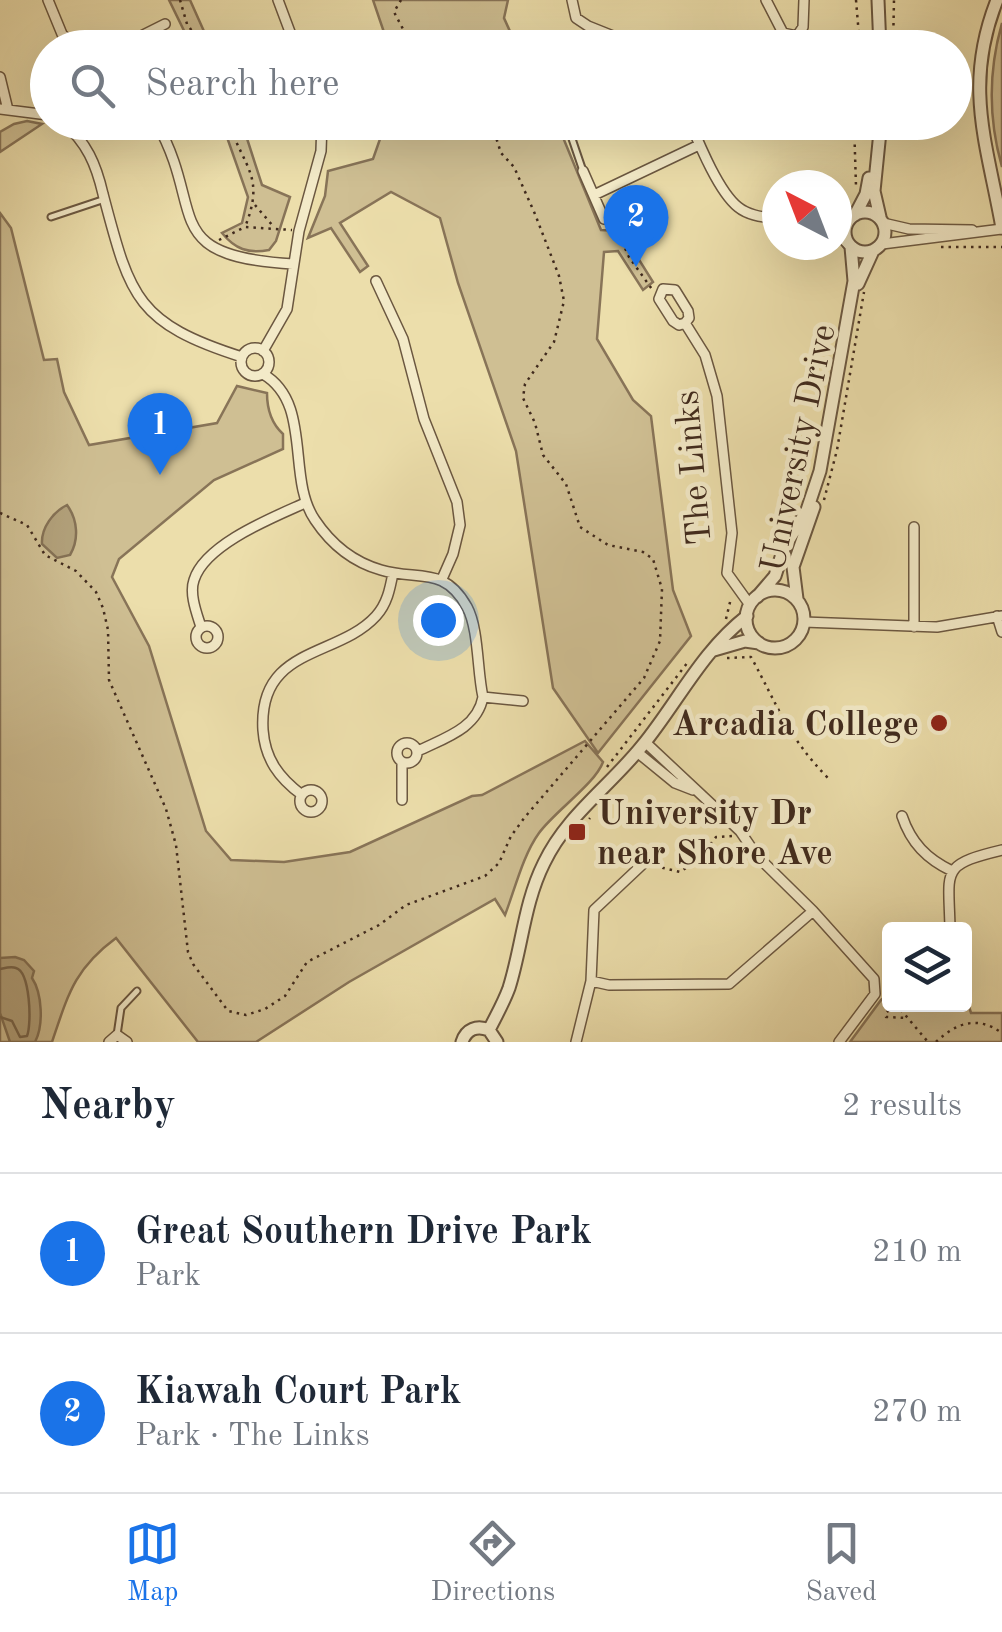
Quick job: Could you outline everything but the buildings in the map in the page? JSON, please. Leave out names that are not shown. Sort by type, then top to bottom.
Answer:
[{"type":"street","points":[[48,0],[60,30]]},
{"type":"street","points":[[278,0],[289,30]]},
{"type":"street","points":[[572,0],[576,18],[598,30]]},
{"type":"street","points":[[766,0],[781,30]]},
{"type":"street","points":[[801,30],[804,0]]},
{"type":"street","points":[[882,0],[884,30]]},
{"type":"street","points":[[852,246],[861,252],[1002,229],[979,119],[978,87],[982,54],[997,0]]},
{"type":"street","points":[[153,30],[165,24]]},
{"type":"street","points":[[0,77],[3,112],[30,111]]},
{"type":"street","points":[[82,140],[94,160],[118,255],[144,304],[179,334],[242,357]]},
{"type":"street","points":[[164,140],[186,214],[210,246],[236,258],[293,264]]},
{"type":"street","points":[[263,351],[287,308],[298,230],[321,140]]},
{"type":"street","points":[[698,140],[737,206],[762,216]]},
{"type":"street","points":[[853,217],[869,182],[875,140]]},
{"type":"street","points":[[877,140],[874,191],[885,233],[877,248]]},
{"type":"street","points":[[594,195],[700,145]]},
{"type":"street","points":[[583,172],[603,216]]},
{"type":"street","points":[[853,217],[866,212],[909,229],[960,228],[984,232]]},
{"type":"street","name":"University Drive","points":[[797,599],[793,568],[824,479],[858,284],[877,248]]},
{"type":"street","name":"University Drive","points":[[489,1030],[509,990],[520,931],[543,865],[585,804],[642,747],[692,674],[775,576],[784,548],[807,510],[820,471],[854,281],[852,260]]},
{"type":"street","points":[[376,281],[403,338],[424,419],[457,502],[460,525],[442,579]]},
{"type":"street","name":"The Links","points":[[666,288],[675,290],[689,313],[685,323],[674,322],[659,295],[666,288]]},
{"type":"street","name":"The Links","points":[[685,323],[705,355],[717,396],[732,533],[727,574],[751,606]]},
{"type":"street","points":[[251,349],[263,351],[269,362],[263,374],[246,374],[241,366],[242,357],[251,349]]},
{"type":"street","points":[[263,374],[275,381],[292,412],[305,503],[321,529],[338,548],[367,565],[442,579],[468,608],[483,697],[474,720],[418,751],[414,760],[402,762]]},
{"type":"street","points":[[201,628],[192,582],[201,566],[260,520],[305,503]]},
{"type":"street","points":[[914,528],[914,627]]},
{"type":"street","points":[[302,794],[279,776],[270,762],[263,733],[267,701],[282,673],[295,660],[355,631],[378,614],[394,573]]},
{"type":"street","points":[[710,654],[724,644],[744,641],[769,647],[788,645],[796,639],[804,622],[797,599],[782,590],[773,590],[751,606],[750,632],[760,643]]},
{"type":"street","points":[[804,622],[936,627],[999,616],[1002,632]]},
{"type":"street","points":[[483,697],[523,701]]},
{"type":"street","points":[[402,800],[402,762],[397,753],[402,744],[412,744],[418,751]]},
{"type":"street","points":[[642,747],[675,783],[695,791],[740,831],[757,856],[813,911],[880,987],[839,1042]]},
{"type":"street","points":[[902,816],[910,836],[928,858],[952,871]]},
{"type":"street","points":[[950,922],[952,871],[967,858],[1002,850]]},
{"type":"street","points":[[576,1042],[590,981],[594,910],[644,862]]},
{"type":"street","points":[[590,981],[729,984],[813,911]]},
{"type":"street","points":[[462,1042],[471,1029],[489,1030],[497,1042]]},
{"type":"street","points":[[113,1038],[127,1042]]},
{"type":"lane","points":[[572,140],[583,172]]},
{"type":"lane","points":[[51,217],[104,200]]},
{"type":"lane","points":[[113,1038],[121,1008],[137,991]]},
{"type":"path","points":[[180,0],[191,30]]},
{"type":"path","points":[[400,0],[394,12],[402,30]]},
{"type":"path","points":[[856,0],[858,30]]},
{"type":"path","points":[[889,30],[894,0]]},
{"type":"path","points":[[165,24],[183,8]]},
{"type":"path","points":[[234,140],[254,178],[254,204],[245,227]]},
{"type":"path","points":[[0,513],[27,524],[45,555],[76,572],[96,592],[104,608],[110,680],[166,809],[176,845],[188,952],[228,1011],[237,1015],[266,1009],[285,996],[313,958],[379,924],[406,905],[485,876],[498,863],[526,816],[644,678],[660,640],[662,589],[652,558],[608,545],[580,526],[566,484],[542,455],[535,423],[523,398],[525,384],[554,342],[564,301],[560,276],[535,214],[497,140]]},
{"type":"path","points":[[855,140],[856,188]]},
{"type":"path","points":[[254,204],[275,228]]},
{"type":"path","points":[[259,210],[265,206]]},
{"type":"path","points":[[603,216],[612,221],[646,285],[659,295]]},
{"type":"path","points":[[210,246],[245,227],[298,230]]},
{"type":"path","points":[[936,247],[1002,247]]},
{"type":"path","points":[[822,506],[837,450],[866,282]]},
{"type":"path","points":[[718,628],[726,620],[729,600],[737,591]]},
{"type":"path","points":[[600,775],[710,654],[751,657],[800,749],[828,778]]},
{"type":"path","points":[[567,846],[591,816]]},
{"type":"path","points":[[644,862],[680,872],[699,858],[716,837],[740,831]]},
{"type":"path","points":[[887,1012],[886,1017],[907,1018]]},
{"type":"path","points":[[902,1012],[927,1042]]},
{"type":"path","points":[[936,1042],[952,1028],[968,1022],[987,1024],[1002,1033]]},
{"type":"shaded area","points":[[169,0],[190,0],[203,30],[184,30]]},
{"type":"shaded area","points":[[373,0],[508,0],[504,18],[509,30],[383,30]]},
{"type":"shaded area","points":[[1002,23],[1002,167],[992,95]]},
{"type":"shaded area","points":[[30,122],[30,132],[0,152],[0,132]]},
{"type":"shaded area","points":[[228,140],[247,140],[262,185],[290,197],[276,241],[269,250],[242,249],[222,233],[242,223],[248,197]]},
{"type":"shaded area","points":[[380,140],[564,140],[601,230],[621,231],[653,282],[643,290],[618,251],[604,252],[597,339],[633,400],[651,416],[673,590],[691,636],[598,753],[553,688],[516,451],[458,283],[440,218],[391,192],[340,223],[368,266],[360,272],[331,228],[308,238],[325,196],[328,171],[373,159]]},
{"type":"shaded area","points":[[0,213],[11,228],[44,360],[57,359],[64,392],[89,445],[217,423],[237,386],[267,393],[271,415],[283,434],[283,449],[214,480],[119,559],[112,577],[149,646],[206,831],[231,860],[284,862],[350,852],[472,796],[482,795],[585,741],[603,762],[533,842],[505,915],[495,899],[349,982],[256,1042],[198,1042],[116,938],[82,972],[68,997],[52,1042],[0,1042]]},
{"type":"shaded area","points":[[881,1000],[882,1012],[1002,1013],[1002,1042],[850,1042]]},
{"type":"water","points":[[67,505],[75,523],[75,543],[70,555],[57,558],[42,544],[42,538],[49,521]]},
{"type":"water","points":[[15,957],[34,971],[32,978],[41,1009],[35,1042],[10,1042],[0,1013],[0,958]]},
{"type":"place","name":"Kiawah Court Park","points":[[636,267]]},
{"type":"place","name":"Great Southern Drive Park","points":[[160,475]]},
{"type":"place","name":"Arcadia College","points":[[939,723]]},
{"type":"place","name":"University Dr near Shore Ave","points":[[577,832]]}]
